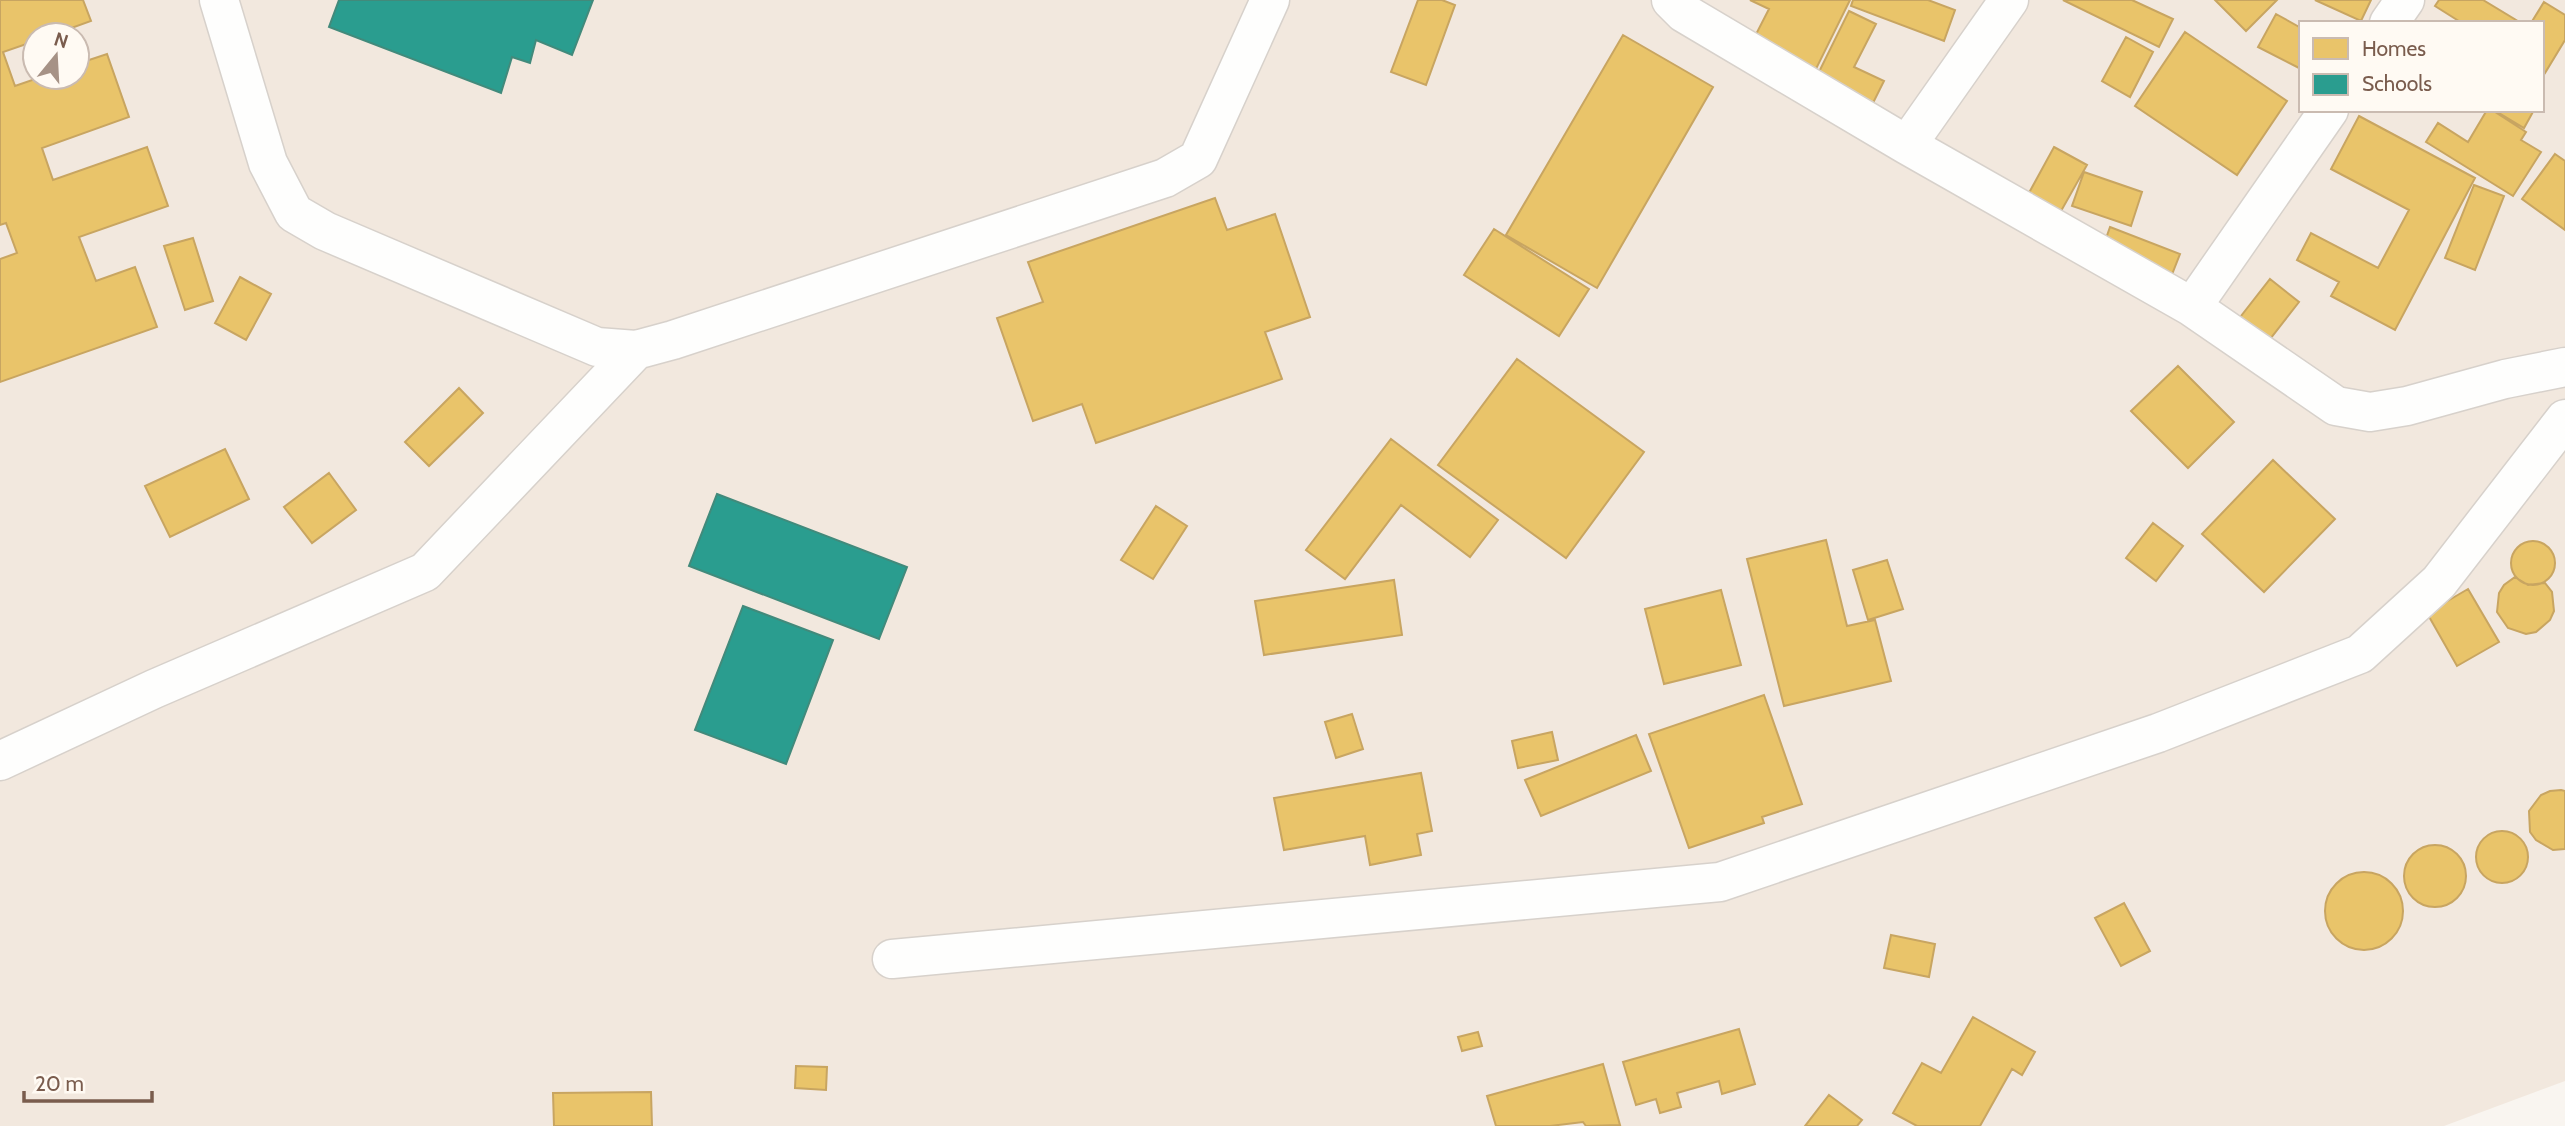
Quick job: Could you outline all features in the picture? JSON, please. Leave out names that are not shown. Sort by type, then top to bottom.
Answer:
[{"type":"street","points":[[219,0],[268,163],[294,213],[325,231],[597,348],[636,350],[1165,178],[1198,159],[1270,0]]},
{"type":"street","points":[[1671,0],[1684,13],[1907,145],[2193,307],[2336,406],[2370,412],[2407,406],[2505,379],[2565,367]]},
{"type":"street","points":[[1907,145],[2008,0]]},
{"type":"street","points":[[2390,21],[2405,0]]},
{"type":"street","points":[[2193,307],[2328,112]]},
{"type":"street","points":[[0,761],[154,689],[425,572],[636,350]]},
{"type":"street","points":[[892,959],[1720,881],[2158,733],[2360,654],[2440,582],[2565,419]]},
{"type":"shaded area","points":[[0,0],[2565,0],[2565,1081],[2444,1126],[0,1126]]},
{"type":"building: Homes","points":[[0,0],[83,0],[91,21],[21,21],[21,46],[3,52],[15,86],[21,84],[21,91],[91,91],[91,59],[107,54],[129,117],[42,148],[53,180],[147,147],[168,206],[79,237],[96,281],[135,267],[157,327],[0,382],[0,259],[17,253],[6,223],[0,225]]},
{"type":"building: Homes","points":[[1418,0],[1442,0],[1455,5],[1426,85],[1391,72]]},
{"type":"building: Homes","points":[[1750,0],[1850,0],[1813,75],[1751,44],[1769,9]]},
{"type":"building: Homes","points":[[1853,0],[1928,0],[1955,10],[1944,41],[1851,6]]},
{"type":"building: Homes","points":[[2063,0],[2132,0],[2173,19],[2159,47]]},
{"type":"building: Homes","points":[[2215,0],[2277,0],[2246,31]]},
{"type":"building: Homes","points":[[2315,0],[2371,0],[2361,21]]},
{"type":"building: Homes","points":[[2439,0],[2483,0],[2518,21],[2459,21],[2435,6]]},
{"type":"building: Homes","points":[[2544,2],[2565,15],[2565,40],[2545,73],[2544,21],[2532,21]]},
{"type":"building: Homes","points":[[1849,11],[1876,24],[1854,67],[1884,81],[1870,109],[1814,82]]},
{"type":"building: Homes","points":[[2276,14],[2299,27],[2299,68],[2258,47]]},
{"type":"building: Homes","points":[[2185,32],[2287,101],[2237,175],[2135,106]]},
{"type":"building: Homes","points":[[1623,35],[1713,87],[1597,288],[1506,235]]},
{"type":"building: Homes","points":[[2126,37],[2153,52],[2130,97],[2102,81]]},
{"type":"building: Homes","points":[[2486,112],[2495,112],[2526,132],[2521,140],[2541,152],[2513,196],[2426,142],[2438,123],[2468,142]]},
{"type":"building: Homes","points":[[2497,112],[2533,112],[2524,128]]},
{"type":"building: Homes","points":[[2359,116],[2475,178],[2395,330],[2331,296],[2339,282],[2297,260],[2311,233],[2378,268],[2409,210],[2331,169]]},
{"type":"building: Homes","points":[[2054,147],[2087,165],[2056,220],[2024,202]]},
{"type":"building: Homes","points":[[2555,154],[2565,161],[2565,230],[2522,199]]},
{"type":"building: Homes","points":[[2084,172],[2142,192],[2131,226],[2072,206]]},
{"type":"building: Homes","points":[[2474,185],[2504,196],[2475,270],[2445,258]]},
{"type":"building: Homes","points":[[1215,198],[1227,230],[1275,214],[1310,317],[1265,332],[1282,379],[1096,443],[1082,404],[1033,421],[997,318],[1043,302],[1028,262]]},
{"type":"building: Homes","points":[[2110,227],[2180,254],[2171,277],[2102,250]]},
{"type":"building: Homes","points":[[1494,229],[1589,289],[1559,336],[1464,275]]},
{"type":"building: Homes","points":[[193,238],[213,301],[185,310],[164,246]]},
{"type":"building: Homes","points":[[240,277],[271,294],[246,340],[215,323]]},
{"type":"building: Homes","points":[[2270,279],[2299,302],[2263,348],[2234,325]]},
{"type":"building: Homes","points":[[1517,359],[1644,452],[1566,558],[1438,465]]},
{"type":"building: Homes","points":[[2178,366],[2234,422],[2188,468],[2131,411]]},
{"type":"building: Homes","points":[[459,388],[483,413],[429,466],[405,442]]},
{"type":"building: Homes","points":[[1391,439],[1498,520],[1470,557],[1401,505],[1345,579],[1306,550]]},
{"type":"building: Homes","points":[[225,449],[249,499],[170,537],[145,486]]},
{"type":"building: Homes","points":[[2273,460],[2335,519],[2264,592],[2202,534]]},
{"type":"building: Homes","points":[[329,473],[356,510],[312,543],[284,507]]},
{"type":"building: Homes","points":[[1156,506],[1187,526],[1153,579],[1121,560]]},
{"type":"building: Homes","points":[[2153,523],[2183,546],[2156,581],[2126,558]]},
{"type":"building: Homes","points":[[1826,540],[1847,626],[1875,620],[1891,681],[1784,706],[1747,559]]},
{"type":"building: Homes","points":[[2533,541],[2542,542],[2549,547],[2554,554],[2554,572],[2549,579],[2542,584],[2533,585],[2524,584],[2517,579],[2512,572],[2511,563],[2512,554],[2517,547],[2524,542]]},
{"type":"building: Homes","points":[[1887,560],[1903,609],[1868,620],[1853,570]]},
{"type":"building: Homes","points":[[2515,577],[2528,585],[2545,583],[2552,592],[2554,611],[2550,620],[2536,632],[2526,634],[2508,628],[2497,612],[2499,593],[2504,585]]},
{"type":"building: Homes","points":[[1394,580],[1402,635],[1264,655],[1255,601]]},
{"type":"building: Homes","points":[[2468,589],[2499,642],[2457,666],[2427,613]]},
{"type":"building: Homes","points":[[1721,590],[1741,665],[1664,684],[1645,609]]},
{"type":"building: Homes","points":[[1764,695],[1802,804],[1762,817],[1764,823],[1689,848],[1649,734]]},
{"type":"building: Homes","points":[[1352,714],[1363,749],[1336,758],[1325,722]]},
{"type":"building: Homes","points":[[1552,732],[1558,760],[1518,768],[1512,741]]},
{"type":"building: Homes","points":[[1636,735],[1651,771],[1541,816],[1525,780]]},
{"type":"building: Homes","points":[[1421,773],[1432,831],[1417,834],[1421,855],[1370,865],[1365,836],[1284,850],[1274,798]]},
{"type":"building: Homes","points":[[2565,791],[2565,849],[2553,850],[2536,840],[2530,832],[2529,811],[2541,795]]},
{"type":"building: Homes","points":[[2502,831],[2512,833],[2520,839],[2526,847],[2526,867],[2520,875],[2512,881],[2502,883],[2492,881],[2484,875],[2478,867],[2476,857],[2478,847],[2484,839],[2492,833]]},
{"type":"building: Homes","points":[[2435,845],[2457,854],[2466,876],[2457,898],[2435,907],[2413,898],[2404,876],[2413,854]]},
{"type":"building: Homes","points":[[2356,872],[2372,872],[2386,878],[2397,889],[2403,903],[2403,919],[2397,933],[2386,944],[2372,950],[2356,950],[2342,944],[2331,933],[2325,919],[2325,903],[2331,889],[2342,878]]},
{"type":"building: Homes","points":[[2124,903],[2150,951],[2121,966],[2095,918]]},
{"type":"building: Homes","points":[[1891,935],[1935,944],[1929,977],[1884,968]]},
{"type":"building: Homes","points":[[1973,1017],[2035,1052],[2022,1075],[2012,1069],[1980,1126],[1917,1126],[1893,1113],[1922,1063],[1941,1073]]},
{"type":"building: Homes","points":[[1739,1029],[1755,1084],[1722,1094],[1719,1081],[1677,1093],[1681,1107],[1660,1113],[1656,1099],[1636,1105],[1623,1062]]},
{"type":"building: Homes","points":[[1478,1032],[1482,1046],[1462,1051],[1458,1037]]},
{"type":"building: Homes","points":[[1603,1064],[1620,1125],[1586,1126],[1583,1122],[1550,1126],[1496,1126],[1487,1096]]},
{"type":"building: Homes","points":[[796,1066],[827,1067],[826,1090],[795,1088]]},
{"type":"building: Homes","points":[[651,1092],[652,1126],[554,1126],[553,1093]]},
{"type":"building: Homes","points":[[1829,1095],[1862,1120],[1857,1126],[1805,1126]]},
{"type":"building: Schools","points":[[339,0],[593,0],[572,55],[536,40],[530,63],[512,57],[501,93],[329,27]]},
{"type":"building: Schools","points":[[717,494],[907,567],[879,639],[689,566]]},
{"type":"building: Schools","points":[[743,606],[833,640],[786,764],[695,730]]}]
